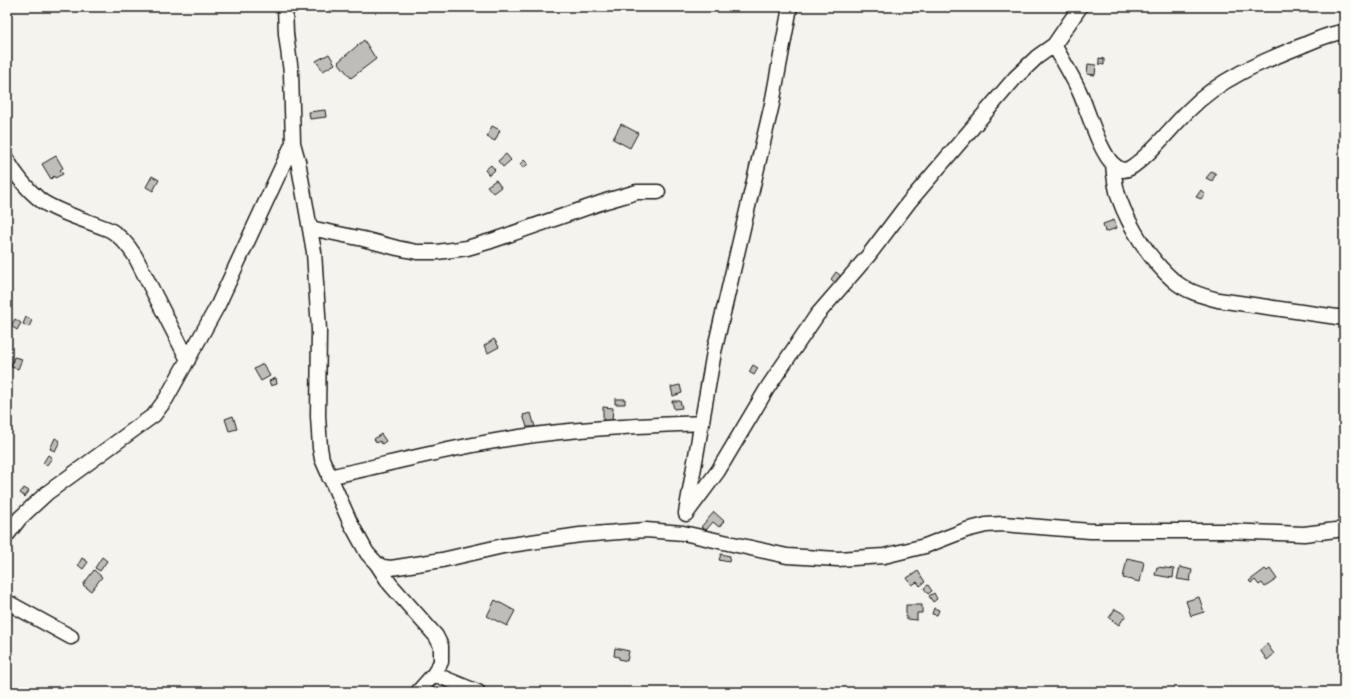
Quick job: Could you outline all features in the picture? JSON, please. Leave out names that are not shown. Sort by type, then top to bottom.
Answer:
[{"type":"street","points":[[285,7],[286,34],[291,72],[293,143],[298,161],[314,252],[319,330],[318,416],[322,459],[350,522],[367,553],[377,564],[390,584],[436,636],[441,646],[441,662],[434,674],[418,692]]},
{"type":"street","points":[[683,533],[714,352],[772,104],[790,7]]},
{"type":"street","points":[[686,514],[718,470],[775,376],[817,315],[868,256],[909,202],[1015,78],[1054,45],[1080,7]]},
{"type":"street","points":[[1054,45],[1079,91],[1102,148],[1113,164],[1121,170],[1125,170],[1131,168],[1152,150],[1187,111],[1202,97],[1268,59],[1323,37],[1344,32]]},
{"type":"street","points":[[7,535],[20,518],[47,493],[154,415],[166,399],[218,305],[293,143]]},
{"type":"street","points":[[7,160],[24,184],[40,200],[55,208],[118,234],[135,256],[188,360]]},
{"type":"street","points":[[1113,164],[1114,180],[1119,198],[1135,230],[1156,262],[1174,281],[1202,296],[1218,300],[1344,318]]},
{"type":"street","points":[[310,228],[417,252],[437,252],[467,248],[491,241],[606,201],[637,192],[658,192]]},
{"type":"street","points":[[329,477],[476,444],[520,437],[566,431],[702,423]]},
{"type":"street","points":[[377,564],[383,567],[391,568],[442,560],[503,546],[580,535],[646,530],[683,533],[787,556],[838,559],[884,556],[925,546],[966,530],[986,525],[1003,524],[1090,531],[1304,534],[1344,529]]},
{"type":"street","points":[[7,602],[71,637]]},
{"type":"street","points":[[434,674],[478,692]]},
{"type":"building","points":[[364,40],[376,59],[351,78],[338,62]]},
{"type":"building","points":[[329,54],[335,64],[323,71],[316,61]]},
{"type":"building","points":[[1099,58],[1104,59],[1104,65],[1099,64]]},
{"type":"building","points":[[1088,64],[1096,65],[1095,75],[1087,74]]},
{"type":"building","points":[[325,110],[326,117],[310,119],[309,112]]},
{"type":"building","points":[[621,124],[638,133],[630,148],[613,139]]},
{"type":"building","points":[[492,126],[500,130],[495,141],[487,137]]},
{"type":"building","points":[[506,154],[511,160],[503,167],[498,161]]},
{"type":"building","points":[[56,156],[63,168],[60,170],[63,174],[55,178],[54,176],[51,179],[42,164]]},
{"type":"building","points":[[524,160],[528,164],[523,168],[520,164]]},
{"type":"building","points":[[491,165],[495,170],[489,175],[485,170]]},
{"type":"building","points":[[1212,171],[1216,174],[1212,181],[1206,178]]},
{"type":"building","points":[[152,176],[159,180],[153,191],[146,187]]},
{"type":"building","points":[[496,180],[501,187],[493,193],[487,186]]},
{"type":"building","points":[[1201,190],[1205,194],[1201,199],[1196,197]]},
{"type":"building","points":[[1114,220],[1117,228],[1105,232],[1103,224]]},
{"type":"building","points":[[836,272],[841,276],[835,283],[831,279]]},
{"type":"building","points":[[26,317],[32,320],[29,327],[23,324]]},
{"type":"building","points":[[15,319],[21,323],[17,330],[11,326]]},
{"type":"building","points":[[494,339],[499,347],[488,353],[484,346]]},
{"type":"building","points":[[14,357],[22,359],[18,369],[11,367]]},
{"type":"building","points":[[263,364],[270,376],[261,381],[254,369]]},
{"type":"building","points":[[753,365],[758,368],[754,375],[749,372]]},
{"type":"building","points":[[276,378],[277,384],[271,386],[269,381]]},
{"type":"building","points":[[680,385],[682,393],[673,396],[671,387]]},
{"type":"building","points":[[615,399],[625,399],[625,404],[615,404]]},
{"type":"building","points":[[672,401],[680,401],[682,408],[674,409]]},
{"type":"building","points":[[603,407],[613,408],[612,421],[603,420]]},
{"type":"building","points":[[531,413],[535,427],[527,427],[523,415]]},
{"type":"building","points":[[233,416],[237,429],[229,431],[225,419]]},
{"type":"building","points":[[381,434],[386,441],[382,444],[380,441],[377,443],[374,439]]},
{"type":"building","points":[[55,438],[60,441],[55,451],[50,449]]},
{"type":"building","points":[[48,455],[52,458],[46,466],[43,463]]},
{"type":"building","points":[[24,488],[29,491],[25,497],[20,493]]},
{"type":"building","points":[[714,512],[724,521],[719,527],[713,522],[706,530],[701,527]]},
{"type":"building","points":[[721,554],[730,556],[729,562],[719,560]]},
{"type":"building","points":[[102,557],[107,561],[100,571],[95,568]]},
{"type":"building","points":[[82,558],[88,562],[83,569],[78,565]]},
{"type":"building","points":[[1127,558],[1144,562],[1140,582],[1123,578]]},
{"type":"building","points":[[1157,567],[1174,569],[1173,578],[1155,575]]},
{"type":"building","points":[[1180,567],[1192,570],[1190,581],[1177,579]]},
{"type":"building","points":[[1265,569],[1267,571],[1270,569],[1277,579],[1265,587],[1262,583],[1259,585],[1255,580],[1251,583],[1249,581]]},
{"type":"building","points":[[94,570],[102,577],[91,591],[83,585]]},
{"type":"building","points":[[918,571],[925,582],[920,586],[917,582],[912,585],[907,578]]},
{"type":"building","points":[[928,585],[932,591],[928,594],[924,588]]},
{"type":"building","points":[[934,593],[937,599],[933,602],[929,596]]},
{"type":"building","points":[[1199,597],[1204,612],[1191,616],[1186,601]]},
{"type":"building","points":[[495,600],[515,611],[507,626],[487,616]]},
{"type":"building","points":[[906,605],[922,605],[922,613],[917,613],[917,620],[906,619]]},
{"type":"building","points":[[934,608],[939,610],[937,615],[932,614]]},
{"type":"building","points":[[1115,609],[1126,615],[1119,625],[1109,618]]},
{"type":"building","points":[[1267,644],[1274,654],[1267,660],[1260,650]]},
{"type":"building","points":[[615,648],[629,651],[627,661],[614,656]]}]
